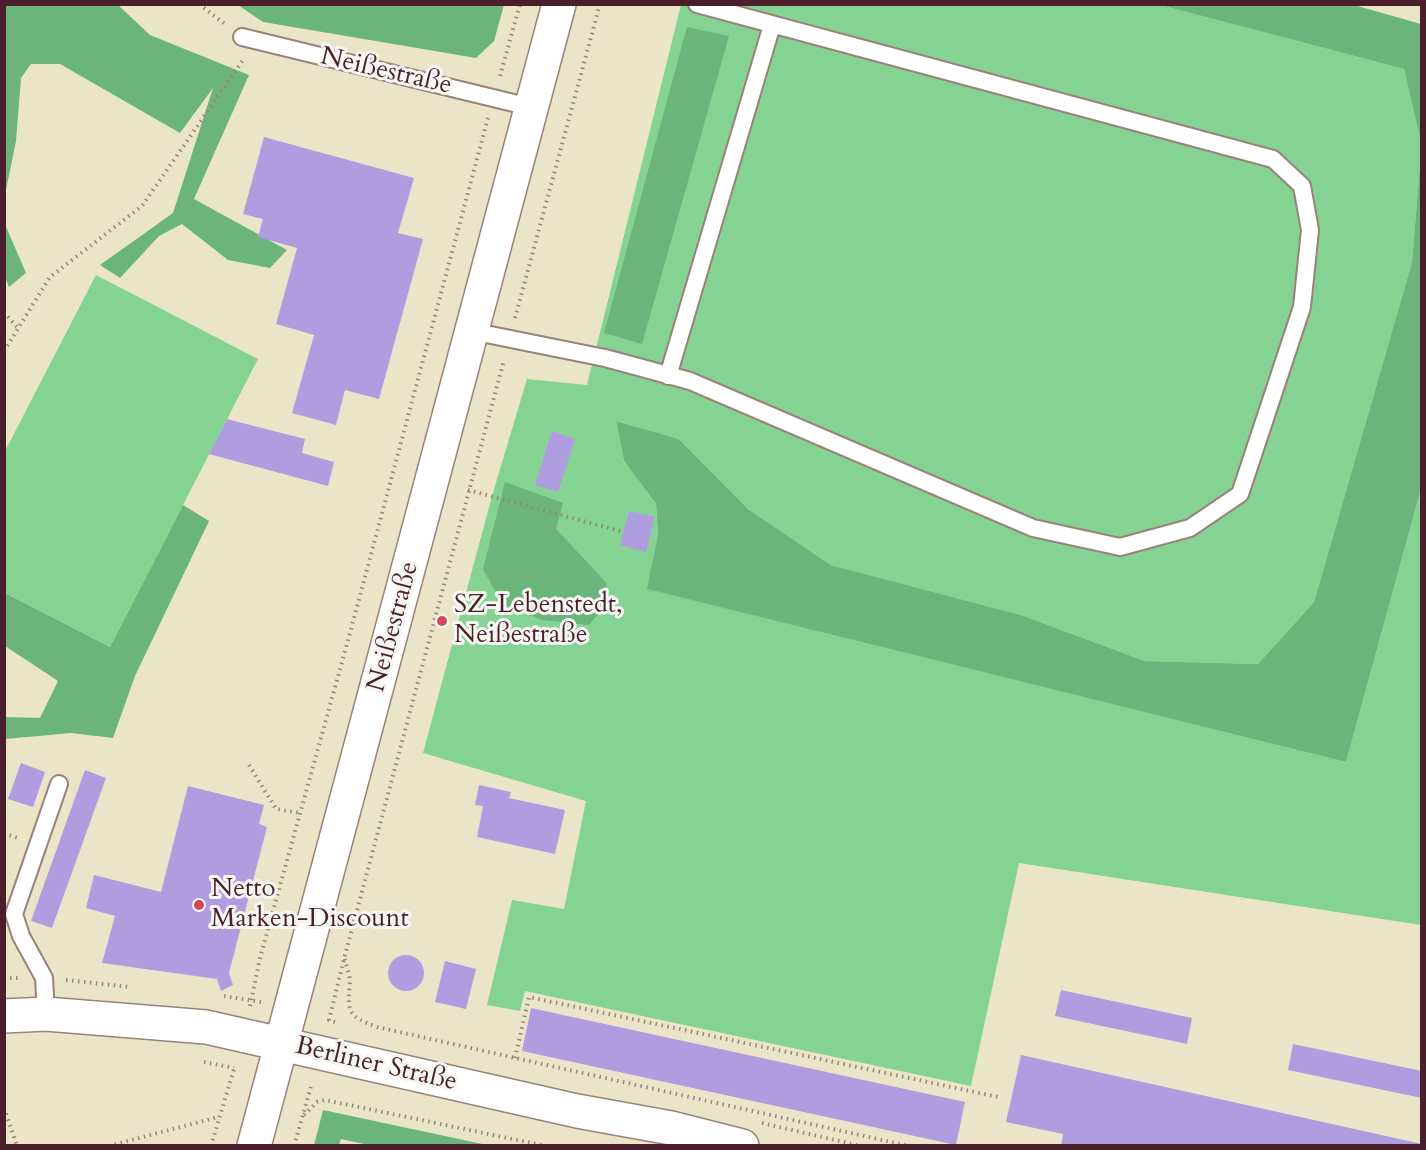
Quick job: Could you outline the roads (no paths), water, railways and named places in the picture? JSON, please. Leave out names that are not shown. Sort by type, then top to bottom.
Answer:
[{"type":"street","name":"Neißestraße","points":[[254,1146],[422,524],[530,107],[559,4]]},
{"type":"street","name":"Berliner Straße","points":[[4,1016],[46,1014],[206,1027],[577,1111],[671,1128],[742,1146]]},
{"type":"lane","points":[[471,332],[605,358],[690,381],[1033,528],[1120,547],[1190,528],[1240,494],[1302,307],[1310,230],[1302,186],[1273,159],[697,4]]},
{"type":"lane","points":[[668,376],[772,25]]},
{"type":"lane","name":"Neißestraße","points":[[248,39],[530,107]]},
{"type":"lane","points":[[46,1014],[44,978],[21,936],[14,914],[60,784]]},
{"type":"place","name":"SZ-Lebenstedt, Neißestraße","points":[[442,621]]},
{"type":"place","name":"Netto Marken-Discount","points":[[199,905]]}]
